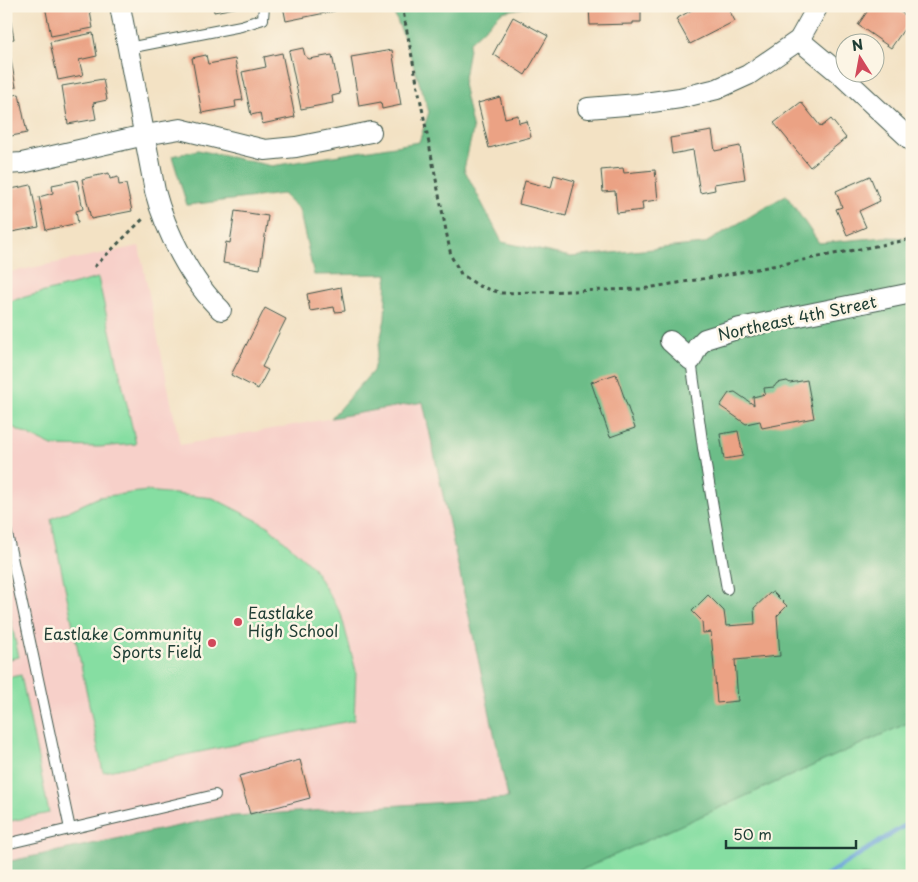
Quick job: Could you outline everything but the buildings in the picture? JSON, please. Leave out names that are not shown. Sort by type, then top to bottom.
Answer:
[{"type":"street","points":[[120,6],[155,191],[161,213],[188,265],[210,300],[221,310]]},
{"type":"street","points":[[588,108],[654,102],[718,89],[748,75],[799,40],[818,6]]},
{"type":"street","points":[[799,40],[840,74],[912,141]]},
{"type":"street","points":[[6,164],[22,163],[145,135],[180,130],[265,150],[296,147],[371,132]]},
{"type":"street","name":"Northeast 4th Street","points":[[691,360],[698,346],[705,339],[740,328],[912,294]]},
{"type":"street","points":[[670,340],[691,360]]},
{"type":"lane","points":[[128,48],[241,26],[263,19],[264,6]]},
{"type":"lane","points":[[691,360],[703,448],[727,588]]},
{"type":"lane","points":[[6,529],[70,829]]},
{"type":"lane","points":[[6,844],[215,795]]},
{"type":"path","points":[[402,6],[451,256],[461,274],[479,286],[501,293],[641,289],[720,276],[912,239]]},
{"type":"path","points":[[94,267],[147,215],[155,191]]},
{"type":"shaded area","name":"Eastlake High School","points":[[139,246],[180,445],[423,402],[508,798],[6,876],[6,273]]},
{"type":"green space","points":[[391,6],[531,6],[502,12],[470,42],[463,84],[473,130],[464,169],[502,242],[571,257],[704,244],[786,195],[819,243],[885,237],[912,238],[912,721],[568,876],[6,876],[6,862],[221,817],[508,798],[423,402],[331,418],[373,371],[385,319],[387,274],[314,275],[299,209],[283,194],[187,205],[172,156],[198,150],[272,166],[419,142],[429,112],[405,40]]},
{"type":"green space","points":[[98,278],[136,444],[99,447],[52,446],[12,427],[6,422],[6,302]]},
{"type":"green space","name":"Eastlake Community Sports Field","points":[[147,491],[213,498],[268,526],[312,566],[341,614],[356,671],[354,720],[103,772],[51,519],[99,497]]},
{"type":"green space","name":"Eastlake Community Sports Field","points":[[6,600],[19,657],[6,660]]},
{"type":"green space","name":"Eastlake Community Sports Field","points":[[21,675],[49,813],[6,822],[6,678]]},
{"type":"green space","points":[[912,721],[912,876],[568,876]]},
{"type":"waterway","points":[[825,876],[912,821]]},
{"type":"place","name":"Eastlake High School","points":[[238,622]]},
{"type":"place","name":"Eastlake Community Sports Field","points":[[212,643]]}]
